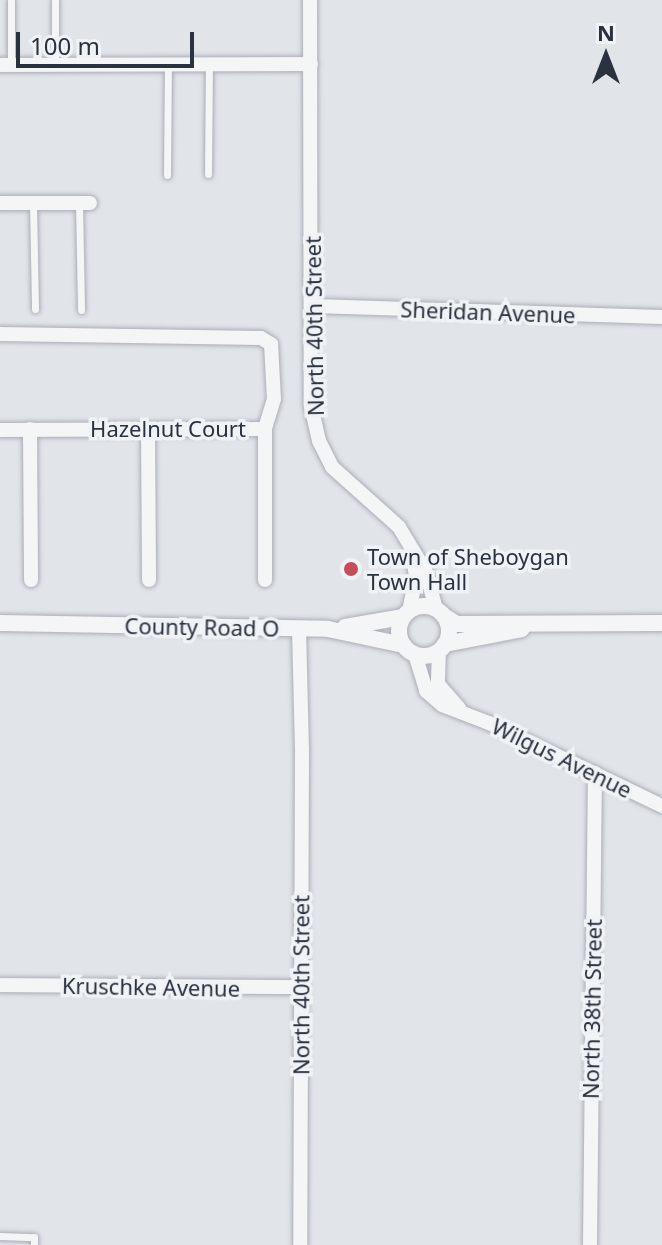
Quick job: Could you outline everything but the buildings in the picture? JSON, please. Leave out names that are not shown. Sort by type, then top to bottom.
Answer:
[{"type":"street","name":"North 40th Street","points":[[310,0],[311,406],[319,441],[332,467],[399,527],[426,572],[440,613]]},
{"type":"street","points":[[6,64],[311,64]]},
{"type":"street","points":[[0,203],[84,203]]},
{"type":"street","name":"Sheridan Avenue","points":[[313,306],[662,317]]},
{"type":"street","name":"Hazelnut Court","points":[[0,334],[261,338],[271,344],[273,352],[274,399],[265,429],[0,430]]},
{"type":"street","points":[[30,429],[31,580]]},
{"type":"street","points":[[148,429],[149,580]]},
{"type":"street","points":[[265,429],[265,580]]},
{"type":"street","points":[[411,548],[416,577],[399,631],[409,649],[432,654],[442,647],[539,626]]},
{"type":"street","points":[[328,629],[406,614],[422,606],[457,624],[662,623]]},
{"type":"street","points":[[440,613],[448,630],[442,647]]},
{"type":"street","name":"County Road O","points":[[0,623],[328,629],[409,649]]},
{"type":"street","name":"North 40th Street","points":[[299,628],[300,1245]]},
{"type":"street","name":"Wilgus Avenue","points":[[442,647],[438,684],[462,711]]},
{"type":"street","name":"Wilgus Avenue","points":[[409,649],[429,695],[442,705],[462,711],[662,806]]},
{"type":"street","name":"North 38th Street","points":[[590,1245],[595,773]]},
{"type":"street","name":"Kruschke Avenue","points":[[0,985],[301,987]]},
{"type":"lane","points":[[6,64],[11,0]]},
{"type":"lane","points":[[55,0],[55,64]]},
{"type":"lane","points":[[167,175],[168,64]]},
{"type":"lane","points":[[208,174],[209,64]]},
{"type":"lane","points":[[33,203],[35,309]]},
{"type":"lane","points":[[81,310],[84,203]]},
{"type":"lane","points":[[0,1236],[34,1237],[34,1245]]},
{"type":"place","name":"Town of Sheboygan Town Hall","points":[[351,569]]}]
